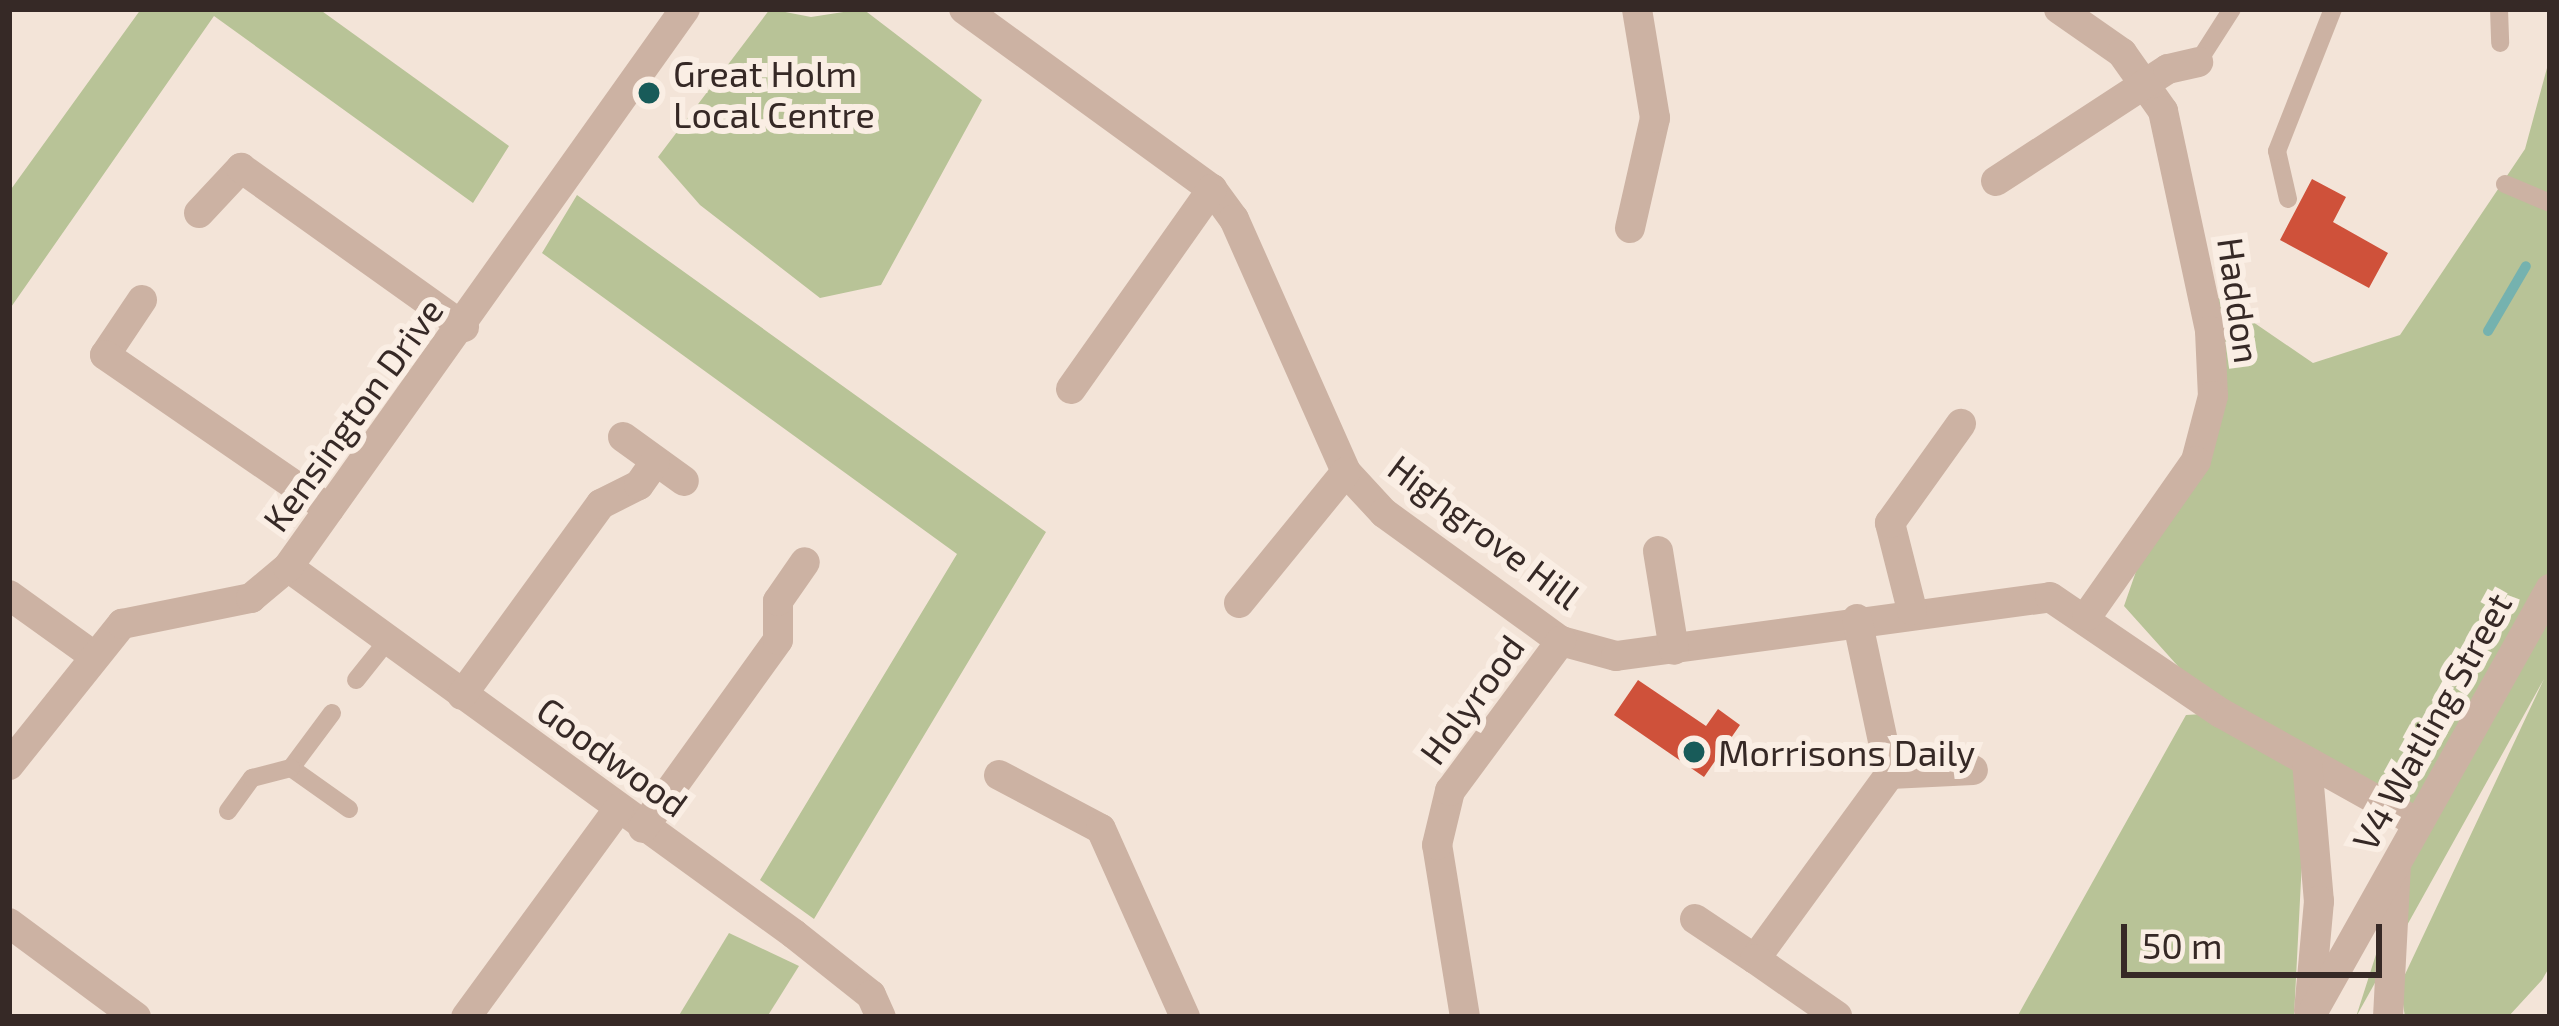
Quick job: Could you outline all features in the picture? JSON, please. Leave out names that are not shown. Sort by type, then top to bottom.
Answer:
[{"type":"street","name":"Kensington Drive","points":[[9,765],[91,654],[122,624],[251,598],[288,567],[464,327],[685,9]]},
{"type":"street","name":"Highgrove Hill","points":[[964,9],[1212,189],[1234,219],[1346,472],[1384,513],[1561,641],[1616,656],[1912,610],[2050,597],[2087,616],[2307,762],[2418,823]]},
{"type":"street","points":[[1630,228],[1655,118],[1637,9]]},
{"type":"street","points":[[2059,9],[2153,85]]},
{"type":"street","points":[[1996,181],[2198,62]]},
{"type":"street","name":"Haddon","points":[[2087,616],[2196,460],[2213,396],[2186,205],[2153,85]]},
{"type":"street","points":[[199,214],[241,168],[464,327]]},
{"type":"street","points":[[1071,388],[1212,189]]},
{"type":"street","points":[[142,300],[104,356],[329,509]]},
{"type":"street","points":[[1912,610],[1891,523],[1961,424]]},
{"type":"street","points":[[623,437],[684,481]]},
{"type":"street","points":[[462,695],[601,504],[638,485],[655,462]]},
{"type":"street","points":[[1239,603],[1346,472]]},
{"type":"street","points":[[1658,551],[1674,650]]},
{"type":"street","points":[[644,828],[778,640],[778,601],[806,562]]},
{"type":"street","name":"Goodwood","points":[[288,567],[856,983],[881,1017]]},
{"type":"street","name":"V4 Watling Street","points":[[2309,1017],[2550,589]]},
{"type":"street","points":[[9,595],[91,654]]},
{"type":"street","points":[[1755,959],[1890,774],[1857,619]]},
{"type":"street","name":"Holyrood","points":[[1465,1017],[1438,845],[1450,791],[1561,641]]},
{"type":"street","points":[[2307,762],[2319,901],[2309,1017]]},
{"type":"street","points":[[1890,774],[1973,770]]},
{"type":"street","points":[[999,775],[1101,830],[1185,1017]]},
{"type":"street","points":[[466,1017],[619,808]]},
{"type":"street","points":[[2388,1017],[2396,865]]},
{"type":"street","points":[[1695,919],[1837,1016]]},
{"type":"street","points":[[9,923],[136,1017]]},
{"type":"lane","points":[[2198,62],[2232,9]]},
{"type":"lane","points":[[2288,199],[2277,151],[2333,9]]},
{"type":"lane","points":[[2499,9],[2500,43]]},
{"type":"lane","points":[[2505,184],[2550,203]]},
{"type":"lane","points":[[356,680],[388,640]]},
{"type":"lane","points":[[228,811],[252,778],[291,768],[332,712]]},
{"type":"lane","points":[[291,768],[349,809]]},
{"type":"green space","points":[[141,9],[319,9],[509,146],[473,203],[214,16],[9,310],[9,192]]},
{"type":"green space","points":[[770,9],[811,17],[863,9],[982,100],[881,285],[820,298],[700,205],[658,157]]},
{"type":"green space","points":[[2550,57],[2550,966],[2508,1017],[2405,1017],[2400,985],[2544,679],[2356,1017],[2418,823],[2307,763],[2294,1017],[2017,1017],[2186,715],[2220,713],[2124,606],[2151,528],[2196,461],[2202,287],[2313,363],[2400,335],[2525,149]]},
{"type":"green space","points":[[577,195],[1046,532],[814,919],[760,880],[957,554],[542,253]]},
{"type":"green space","points":[[729,933],[799,966],[767,1017],[678,1017]]},
{"type":"building","points":[[2312,179],[2346,197],[2333,222],[2388,253],[2369,288],[2280,240]]},
{"type":"building","name":"Morrisons Daily","points":[[1638,680],[1706,726],[1718,709],[1740,725],[1704,777],[1614,715]]},
{"type":"waterway","points":[[2488,331],[2526,266]]},
{"type":"place","name":"Great Holm Local Centre","points":[[649,93]]},
{"type":"place","name":"Morrisons Daily","points":[[1694,752]]}]
